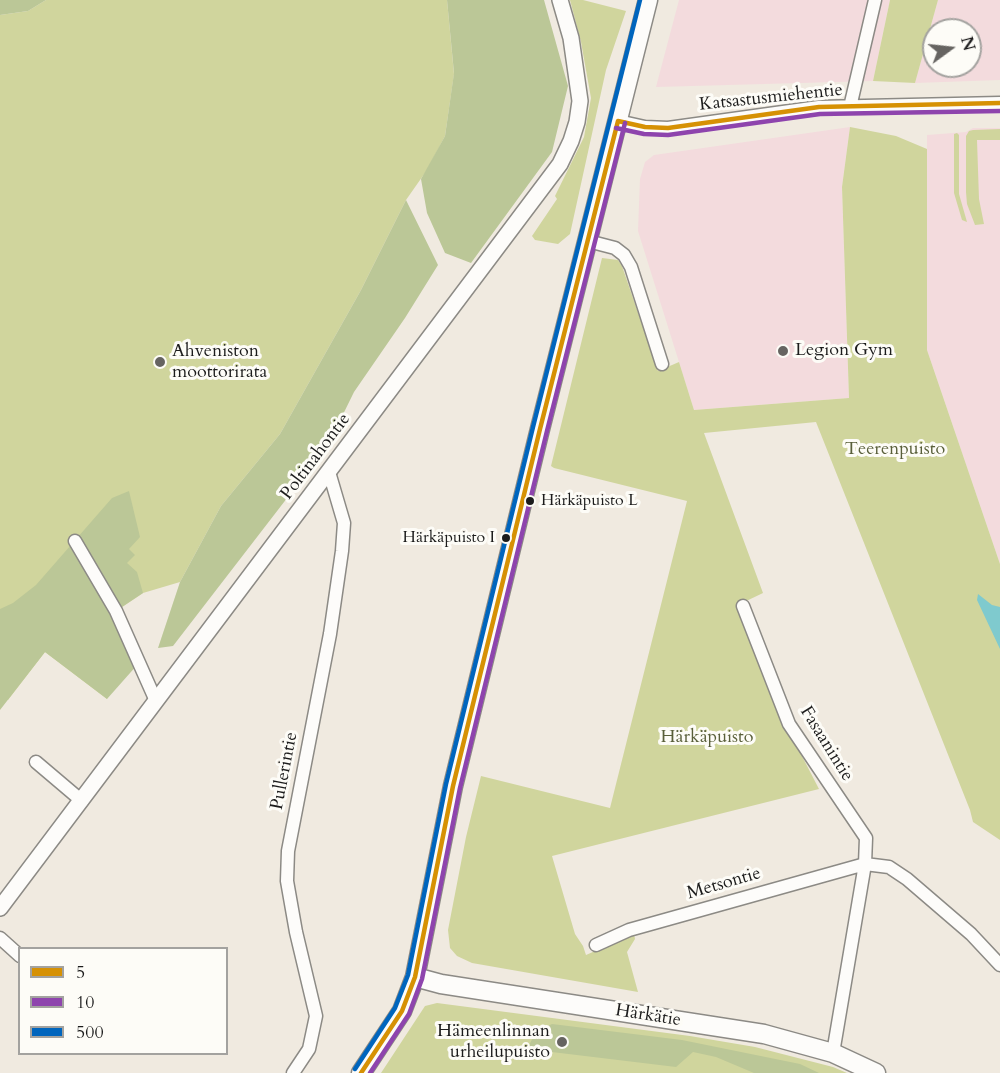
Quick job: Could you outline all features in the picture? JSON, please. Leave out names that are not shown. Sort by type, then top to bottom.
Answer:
[{"type":"main road","points":[[361,1073],[402,1011],[415,977],[453,786],[648,0]]},
{"type":"main road","name":"Härkätie","points":[[415,977],[441,984],[764,1034],[833,1053],[876,1073]]},
{"type":"street","name":"Poltinahontie","points":[[0,908],[560,164],[577,122],[579,101],[571,38],[560,0]]},
{"type":"street","points":[[850,107],[875,0]]},
{"type":"street","name":"Katsastusmiehentie","points":[[618,121],[645,127],[668,128],[819,108],[1000,103]]},
{"type":"street","points":[[588,241],[615,248],[624,255],[631,267],[662,364]]},
{"type":"street","name":"Pullerintie","points":[[293,1073],[309,1049],[316,1016],[296,932],[287,881],[288,851],[330,634],[342,551],[344,523],[329,472]]},
{"type":"street","points":[[75,541],[116,611],[156,701]]},
{"type":"street","name":"Fasaanintie","points":[[743,606],[789,724],[866,838],[865,864]]},
{"type":"street","points":[[36,762],[82,801]]},
{"type":"street","points":[[833,1053],[865,864]]},
{"type":"street","name":"Metsontie","points":[[596,945],[629,930],[865,864],[889,867],[907,879],[971,934],[1000,965]]},
{"type":"street","points":[[0,939],[18,954]]},
{"type":"shaded area","points":[[679,0],[890,0],[873,81],[656,87]]},
{"type":"shaded area","points":[[938,0],[1000,0],[1000,80],[915,83],[922,58],[922,78],[982,78],[982,18],[933,18]]},
{"type":"shaded area","points":[[850,127],[842,187],[849,398],[694,410],[638,231],[640,179],[645,162],[654,155]]},
{"type":"shaded area","points":[[973,128],[1000,128],[1000,564],[927,350],[927,135],[966,132]]},
{"type":"green space","points":[[0,0],[46,0],[28,11],[0,15]]},
{"type":"green space","name":"Ahveniston moottorirata","points":[[46,0],[447,0],[454,74],[445,136],[427,170],[406,200],[361,290],[280,434],[221,506],[180,582],[143,593],[116,611],[107,699],[45,652],[8,700],[0,694],[0,15],[28,11]]},
{"type":"green space","points":[[447,0],[544,0],[568,86],[552,152],[471,263],[445,253],[427,213],[421,179],[445,136],[454,73]]},
{"type":"green space","points":[[570,0],[583,0],[626,11],[606,70],[570,234],[558,244],[535,240],[532,236],[557,199],[555,196],[584,137],[591,98],[581,42]]},
{"type":"green space","points":[[890,0],[938,0],[933,18],[922,18],[922,58],[915,83],[873,81]]},
{"type":"green space","points":[[850,127],[896,136],[927,149],[927,350],[1000,564],[1000,840],[973,822],[816,422],[704,433],[763,593],[740,604],[789,731],[819,789],[552,856],[575,934],[586,955],[634,934],[635,939],[627,952],[638,992],[472,963],[457,956],[450,948],[448,930],[466,837],[481,776],[610,808],[687,501],[551,466],[602,258],[618,260],[622,266],[658,371],[679,362],[694,410],[849,398],[842,187]]},
{"type":"green space","points":[[1000,129],[1000,140],[977,140],[979,199],[984,224],[975,225],[967,204],[966,136],[969,131],[973,130]]},
{"type":"green space","points":[[954,134],[959,135],[959,194],[967,222],[962,220],[954,193]]},
{"type":"green space","points":[[406,200],[438,265],[354,392],[328,445],[173,646],[158,648],[180,582],[221,506],[280,434],[361,290]]},
{"type":"green space","points":[[129,491],[140,537],[129,549],[135,555],[127,563],[137,572],[143,593],[116,611],[138,664],[107,699],[45,652],[0,710],[0,609],[13,603],[36,585],[112,498]]},
{"type":"green space","name":"Hämeenlinnan urheilupuisto","points":[[437,1003],[690,1036],[755,1047],[833,1067],[847,1073],[381,1073],[425,1006]]},
{"type":"green space","points":[[552,1024],[682,1040],[800,1064],[819,1073],[754,1073],[716,1057],[693,1052],[676,1067],[527,1049],[536,1032]]},
{"type":"water","points":[[978,594],[992,605],[1000,607],[1000,649],[977,600]]},
{"type":"transit line","name":"500","points":[[355,1069],[395,1008],[408,975],[446,784],[640,0]]},
{"type":"transit line","name":"5","points":[[618,121],[645,127],[668,128],[819,107],[1000,103]]},
{"type":"transit line","name":"10","points":[[616,128],[644,134],[668,135],[820,114],[1000,111]]},
{"type":"transit line","name":"5","points":[[361,1073],[402,1011],[415,977],[453,786],[618,121]]},
{"type":"transit line","name":"10","points":[[370,1073],[409,1014],[422,979],[460,788],[625,123]]},
{"type":"place","name":"Legion Gym","points":[[783,351]]},
{"type":"place","name":"Ahveniston moottorirata","points":[[160,362]]},
{"type":"place","name":"Härkäpuisto L","points":[[530,501]]},
{"type":"place","name":"Härkäpuisto I","points":[[506,538]]},
{"type":"place","name":"Hämeenlinnan urheilupuisto","points":[[562,1042]]},
{"type":"park label","name":"Teerenpuisto","points":[[895,450]]},
{"type":"park label","name":"Härkäpuisto","points":[[707,738]]}]
